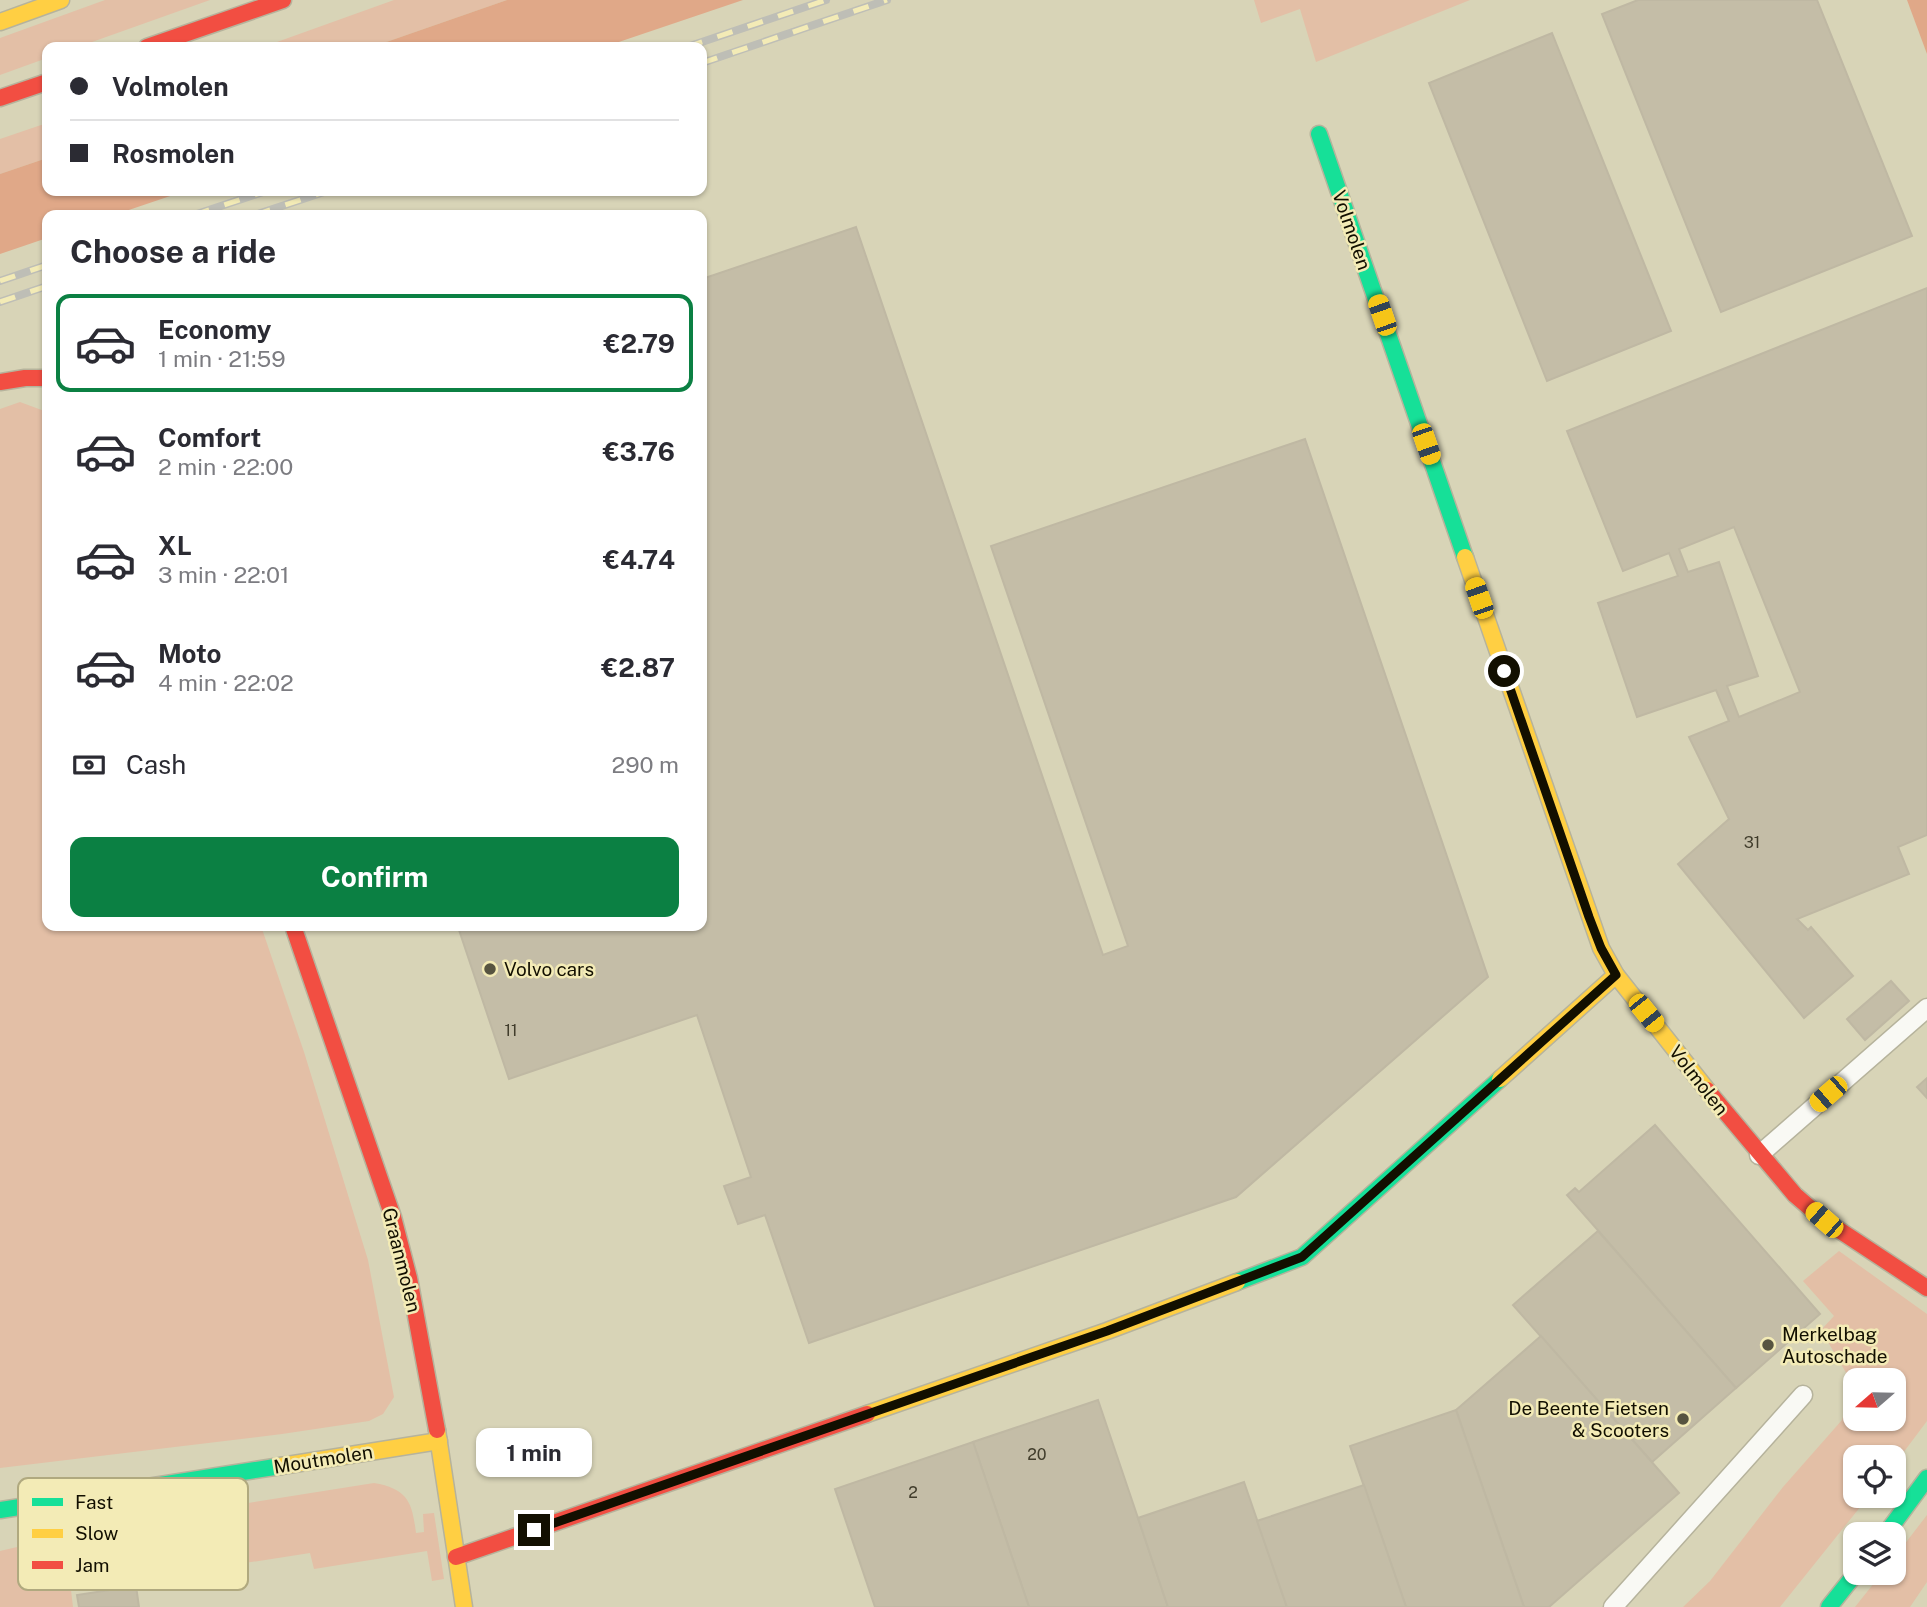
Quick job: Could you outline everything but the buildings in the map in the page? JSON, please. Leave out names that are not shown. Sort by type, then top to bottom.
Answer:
[{"type":"main road","points":[[0,22],[61,0]]},
{"type":"main road","points":[[161,42],[283,0]]},
{"type":"main road","points":[[0,98],[42,84]]},
{"type":"main road","name":"Volmolen","points":[[1319,134],[1601,948],[1616,975],[1759,1155],[1795,1195],[1824,1220],[1927,1288]]},
{"type":"main road","points":[[0,382],[42,377]]},
{"type":"main road","name":"Graanmolen","points":[[295,931],[393,1217],[409,1278],[439,1441],[464,1607]]},
{"type":"main road","points":[[456,1557],[1107,1331],[1302,1257],[1616,975]]},
{"type":"main road","name":"Moutmolen","points":[[204,1478],[439,1441]]},
{"type":"main road","points":[[1895,1522],[1927,1478]]},
{"type":"main road","name":"Moutmolen","points":[[0,1510],[18,1507]]},
{"type":"main road","points":[[1829,1607],[1846,1585]]},
{"type":"lane","points":[[1759,1155],[1927,1008]]},
{"type":"lane","points":[[1613,1607],[1803,1395]]},
{"type":"shaded area","points":[[105,0],[210,0],[92,42],[42,42],[42,60],[0,75],[0,38]]},
{"type":"shaded area","points":[[394,0],[507,0],[386,42],[277,42]]},
{"type":"shaded area","points":[[507,0],[743,0],[619,42],[386,42]]},
{"type":"shaded area","points":[[1254,0],[1470,0],[1316,62],[1300,9],[1261,23]]},
{"type":"shaded area","points":[[1907,0],[1927,0],[1927,54]]},
{"type":"shaded area","points":[[42,125],[42,160],[0,174],[0,139]]},
{"type":"shaded area","points":[[42,160],[42,196],[170,196],[129,210],[42,210],[42,240],[0,254],[0,174]]},
{"type":"shaded area","points":[[20,402],[42,410],[42,931],[263,931],[304,1052],[368,1260],[394,1397],[383,1414],[369,1421],[0,1468],[0,409]]},
{"type":"shaded area","points":[[1839,1251],[1927,1314],[1927,1421],[1906,1449],[1906,1445],[1843,1445],[1843,1508],[1859,1508],[1848,1522],[1843,1522],[1843,1528],[1780,1607],[1683,1607],[1710,1581],[1783,1487],[1843,1416],[1843,1432],[1906,1432],[1906,1368],[1843,1368],[1821,1330],[1834,1316],[1803,1281]]},
{"type":"shaded area","points":[[374,1483],[394,1489],[401,1493],[410,1505],[416,1533],[424,1532],[423,1514],[434,1513],[444,1579],[432,1581],[427,1551],[314,1569],[310,1553],[248,1563],[248,1503]]},
{"type":"shaded area","points":[[1927,1515],[1927,1582],[1910,1607],[1855,1607],[1872,1585],[1906,1585],[1906,1542]]},
{"type":"shaded area","points":[[18,1547],[18,1590],[71,1590],[73,1607],[0,1607],[0,1551]]},
{"type":"railway","points":[[702,42],[826,0]]},
{"type":"railway","points":[[707,61],[887,0]]},
{"type":"railway","points":[[209,210],[251,196]]},
{"type":"railway","points":[[270,210],[312,196]]},
{"type":"railway","points":[[0,281],[42,267]]},
{"type":"railway","points":[[0,302],[42,288]]},
{"type":"traffic: fast","points":[[1319,134],[1465,557]]},
{"type":"traffic: fast","points":[[1237,1282],[1302,1257],[1500,1079]]},
{"type":"traffic: fast","points":[[204,1478],[281,1466]]},
{"type":"traffic: fast","points":[[1895,1522],[1927,1478]]},
{"type":"traffic: fast","points":[[0,1510],[18,1507]]},
{"type":"traffic: fast","points":[[1829,1607],[1846,1585]]},
{"type":"traffic: slow","points":[[0,22],[61,0]]},
{"type":"traffic: slow","points":[[1465,557],[1601,948],[1616,975],[1707,1090]]},
{"type":"traffic: slow","points":[[1500,1079],[1616,975]]},
{"type":"traffic: slow","points":[[867,1414],[1107,1331],[1237,1282]]},
{"type":"traffic: slow","points":[[437,1430],[464,1607]]},
{"type":"traffic: slow","points":[[281,1466],[439,1441]]},
{"type":"traffic: jam","points":[[161,42],[283,0]]},
{"type":"traffic: jam","points":[[0,98],[42,84]]},
{"type":"traffic: jam","points":[[0,382],[42,378]]},
{"type":"traffic: jam","points":[[295,931],[393,1217],[409,1278],[437,1430]]},
{"type":"traffic: jam","points":[[1707,1090],[1795,1195],[1824,1220],[1927,1288]]},
{"type":"traffic: jam","points":[[456,1557],[867,1414]]},
{"type":"place","name":"Volvo cars","points":[[490,969]]},
{"type":"place","name":"Merkelbag Autoschade","points":[[1768,1345]]},
{"type":"place","name":"De Beente Fietsen & Scooters","points":[[1683,1419]]},
{"type":"route","points":[[534,1530],[1107,1331],[1302,1257],[1616,975],[1601,948],[1589,917],[1504,671]]}]
